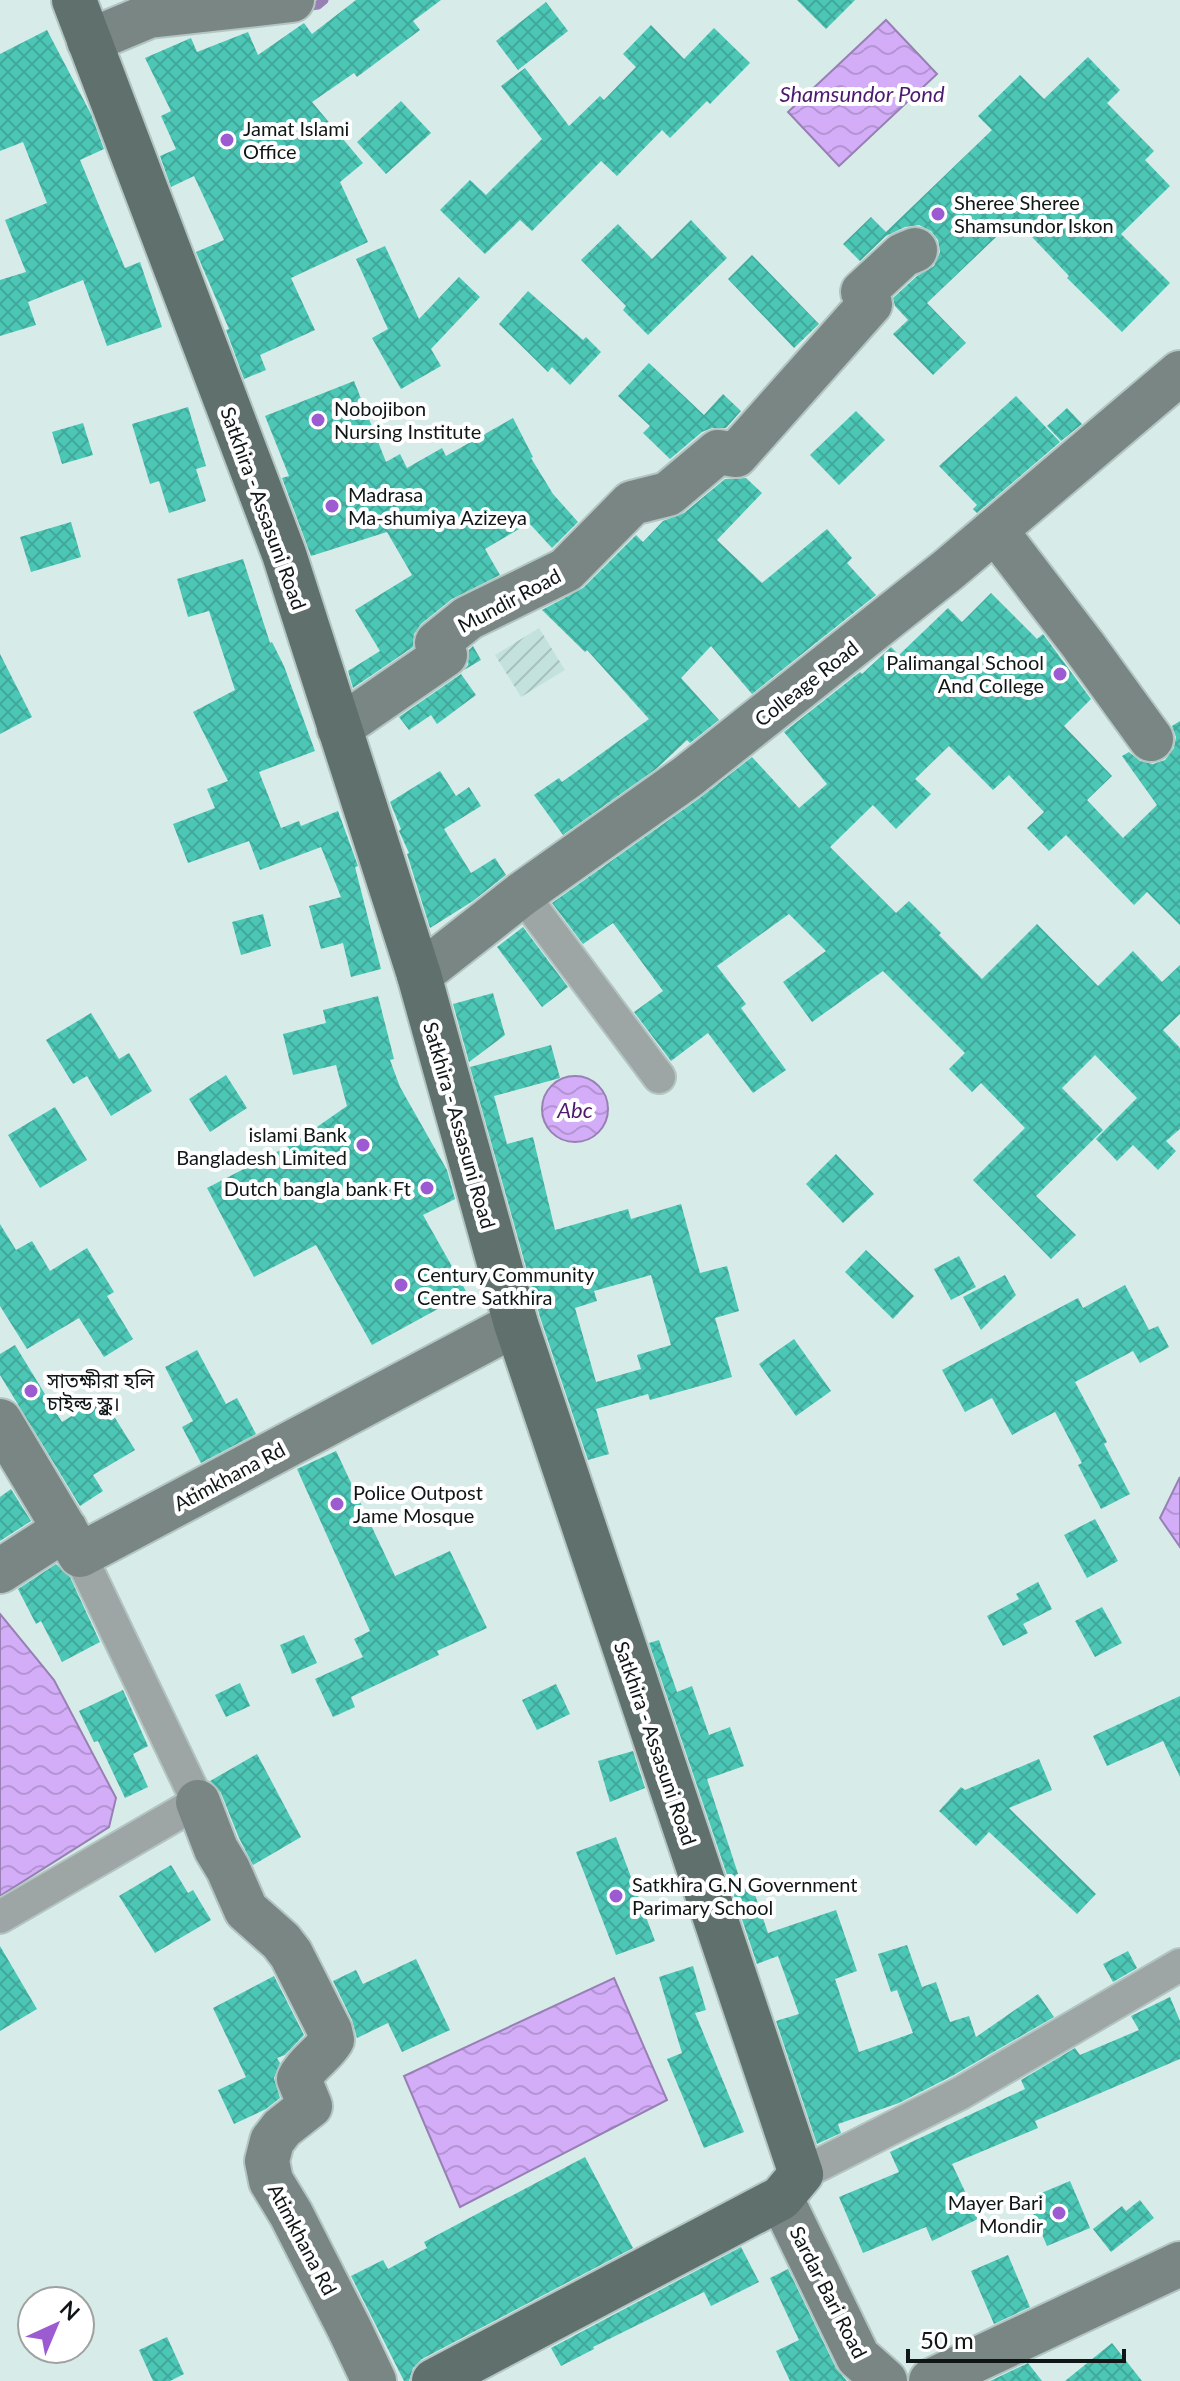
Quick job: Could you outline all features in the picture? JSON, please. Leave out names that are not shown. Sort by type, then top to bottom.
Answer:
[{"type":"main road","name":"Satkhira - Assasuni Road","points":[[74,0],[284,554],[419,975],[516,1324],[791,2186]]},
{"type":"main road","points":[[434,2381],[791,2186]]},
{"type":"street","points":[[89,41],[149,16],[292,0]]},
{"type":"street","name":"Mundir Road","points":[[339,728],[445,655],[437,643],[468,618],[566,570],[632,503],[668,494],[718,452],[736,455],[870,304],[863,292],[903,255],[915,250]]},
{"type":"street","name":"Colleage Road","points":[[419,975],[522,894],[687,777],[995,530],[1180,373]]},
{"type":"street","points":[[995,530],[1151,739]]},
{"type":"street","points":[[522,894],[659,1077]]},
{"type":"street","name":"Atimkhana Rd","points":[[0,1571],[72,1542],[516,1324]]},
{"type":"street","points":[[0,1421],[72,1542],[198,1802],[0,1917]]},
{"type":"street","name":"Atimkhana Rd","points":[[198,1802],[216,1849],[246,1910],[291,1954],[330,2031],[332,2040],[328,2047],[299,2079],[310,2106],[299,2118],[282,2128],[272,2141],[267,2161],[271,2181],[291,2214],[374,2381]]},
{"type":"street","points":[[791,2186],[961,2093],[1180,1965]]},
{"type":"street","name":"Sardar Bari Road","points":[[791,2186],[858,2357],[885,2381]]},
{"type":"street","points":[[931,2381],[1180,2264]]},
{"type":"shaded area","points":[[539,628],[565,670],[521,697],[495,655]]},
{"type":"water","name":"Shamsundor Pond","points":[[886,20],[937,74],[839,166],[788,112]]},
{"type":"water","name":"Abc","points":[[575,1076],[598,1086],[608,1109],[598,1132],[575,1142],[552,1132],[542,1109],[552,1086]]},
{"type":"water","points":[[1180,1477],[1180,1547],[1160,1518]]},
{"type":"water","points":[[0,1614],[54,1680],[116,1798],[109,1827],[0,1896]]},
{"type":"water","points":[[614,1978],[667,2100],[460,2207],[404,2076]]},
{"type":"building","points":[[356,0],[441,0],[413,21],[420,30],[357,77],[354,73],[312,102],[363,163],[340,182],[368,242],[291,278],[315,330],[260,355],[266,370],[244,379],[226,330],[229,329],[196,252],[224,240],[194,176],[171,187],[160,156],[176,149],[161,116],[171,111],[145,58],[191,38],[197,52],[248,32],[258,55],[304,23],[312,34]]},
{"type":"building","points":[[797,0],[855,0],[826,29]]},
{"type":"building","points":[[546,2],[568,31],[518,70],[496,41]]},
{"type":"building","points":[[651,25],[684,59],[714,28],[750,63],[710,104],[707,101],[670,138],[662,130],[617,176],[601,161],[532,231],[520,220],[485,254],[440,210],[470,180],[486,195],[542,139],[501,86],[525,68],[569,126],[600,96],[604,100],[636,67],[623,54]]},
{"type":"building","points":[[47,30],[91,114],[104,149],[80,160],[125,268],[140,262],[162,327],[107,346],[83,280],[28,302],[36,325],[0,336],[0,280],[26,272],[5,220],[47,203],[23,142],[0,151],[0,54]]},
{"type":"building","points":[[1088,57],[1120,90],[1107,103],[1154,151],[1145,160],[1170,186],[1121,234],[1170,283],[1122,332],[1067,278],[1069,276],[1015,219],[927,303],[966,343],[933,375],[893,334],[908,320],[895,306],[893,298],[917,276],[934,266],[940,252],[938,240],[931,231],[919,225],[905,227],[886,236],[860,261],[843,244],[871,217],[886,232],[992,130],[978,116],[1020,75],[1044,99]]},
{"type":"building","points":[[401,101],[431,133],[386,174],[357,142]]},
{"type":"building","points":[[691,220],[727,258],[648,335],[623,310],[626,306],[581,260],[618,224],[652,259]]},
{"type":"building","points":[[385,246],[419,319],[459,277],[480,297],[431,349],[441,366],[401,389],[372,338],[388,329],[356,259]]},
{"type":"building","points":[[752,255],[819,324],[794,348],[728,279]]},
{"type":"building","points":[[528,291],[601,352],[570,385],[552,367],[548,372],[499,324]]},
{"type":"building","points":[[649,363],[704,415],[723,394],[741,411],[726,428],[702,432],[670,459],[643,433],[650,426],[618,396]]},
{"type":"building","points":[[354,381],[386,462],[400,454],[407,468],[442,448],[446,456],[513,418],[531,458],[553,494],[578,522],[552,548],[529,523],[485,549],[500,575],[452,599],[421,624],[414,634],[413,647],[353,688],[348,671],[380,651],[355,610],[412,575],[387,532],[311,556],[282,478],[289,476],[265,416]]},
{"type":"building","points":[[1016,396],[1060,442],[977,513],[973,509],[977,505],[939,466]]},
{"type":"building","points":[[188,407],[206,466],[196,469],[206,501],[169,513],[159,481],[150,484],[132,424]]},
{"type":"building","points":[[1067,408],[1082,424],[1061,441],[1047,426]]},
{"type":"building","points":[[856,411],[885,440],[839,485],[810,455]]},
{"type":"building","points":[[83,423],[93,455],[62,464],[52,432]]},
{"type":"building","points":[[746,478],[762,493],[717,540],[762,583],[827,529],[852,558],[847,563],[876,595],[752,694],[711,646],[681,678],[719,720],[690,743],[687,740],[656,769],[563,835],[534,795],[559,778],[562,782],[649,719],[587,650],[585,652],[542,610],[583,588],[636,535],[643,542],[663,521],[684,513],[725,479]]},
{"type":"building","points":[[71,522],[81,557],[31,572],[20,537]]},
{"type":"building","points":[[243,559],[270,643],[284,666],[315,751],[259,772],[281,828],[299,821],[301,826],[338,811],[358,866],[355,867],[381,969],[351,977],[343,943],[321,949],[309,906],[341,897],[321,847],[260,870],[249,841],[188,863],[173,824],[215,808],[207,789],[228,781],[193,712],[235,690],[209,611],[188,617],[177,579]]},
{"type":"building","points":[[991,593],[1037,639],[1043,634],[1091,699],[1064,726],[1112,776],[1087,800],[1123,838],[1157,805],[1122,756],[1129,752],[1140,761],[1153,764],[1165,760],[1174,748],[1176,737],[1172,726],[1180,721],[1180,925],[1147,892],[1134,905],[1066,835],[1049,851],[1027,828],[1044,812],[1009,775],[993,790],[949,746],[915,779],[931,794],[896,829],[873,805],[830,847],[896,913],[909,901],[982,979],[1037,924],[1098,986],[1133,951],[1162,982],[1180,965],[1180,1014],[1163,1030],[1180,1048],[1180,1129],[1166,1141],[1176,1151],[1158,1170],[1133,1145],[1117,1161],[1096,1139],[1137,1098],[1095,1055],[1062,1088],[1103,1130],[1036,1196],[1076,1235],[1051,1259],[973,1180],[1025,1128],[981,1083],[972,1092],[949,1069],[965,1053],[883,971],[812,1022],[783,982],[826,951],[789,914],[717,966],[746,1004],[741,1008],[786,1070],[753,1093],[708,1033],[671,1061],[634,1012],[663,991],[613,923],[583,944],[552,903],[752,757],[799,808],[827,784],[784,732],[860,672],[862,674],[891,647],[899,655],[948,608],[962,622]]},
{"type":"building","points":[[473,646],[481,660],[464,670],[468,665],[469,650]]},
{"type":"building","points":[[0,654],[32,717],[0,734]]},
{"type":"building","points":[[461,674],[476,695],[437,724],[431,715],[409,730],[399,717]]},
{"type":"building","points":[[440,771],[456,796],[469,787],[481,806],[444,829],[471,873],[495,858],[506,875],[473,901],[430,928],[409,853],[390,802]]},
{"type":"building","points":[[263,914],[271,946],[241,955],[232,922]]},
{"type":"building","points":[[523,927],[568,987],[542,1007],[497,947]]},
{"type":"building","points":[[493,993],[505,1035],[469,1062],[453,1004]]},
{"type":"building","points":[[378,996],[394,1059],[390,1060],[400,1087],[447,1170],[455,1199],[423,1215],[467,1293],[372,1345],[316,1245],[254,1277],[207,1188],[294,1143],[347,1106],[336,1065],[293,1075],[283,1034],[326,1023],[323,1010]]},
{"type":"building","points":[[91,1013],[119,1059],[129,1053],[152,1091],[111,1116],[87,1076],[73,1084],[46,1040]]},
{"type":"building","points":[[551,1045],[560,1078],[494,1096],[507,1144],[533,1137],[555,1230],[628,1209],[631,1219],[681,1204],[700,1273],[727,1266],[739,1311],[715,1318],[732,1377],[650,1400],[648,1394],[596,1409],[609,1454],[588,1460],[540,1317],[470,1067]],"holes":[[[651,1275],[671,1345],[637,1355],[641,1369],[596,1382],[575,1308],[597,1301],[594,1291]]]},
{"type":"building","points":[[226,1075],[247,1108],[210,1132],[189,1099]]},
{"type":"building","points":[[55,1107],[87,1160],[40,1188],[8,1135]]},
{"type":"building","points":[[836,1154],[874,1194],[843,1223],[806,1184]]},
{"type":"building","points":[[0,1224],[16,1250],[32,1241],[50,1271],[87,1248],[114,1292],[107,1296],[133,1339],[104,1357],[79,1318],[27,1349],[0,1306]]},
{"type":"building","points":[[866,1250],[914,1296],[893,1319],[845,1272]]},
{"type":"building","points":[[959,1256],[976,1287],[951,1300],[934,1269]]},
{"type":"building","points":[[1005,1275],[1016,1295],[981,1330],[963,1297]]},
{"type":"building","points":[[1125,1285],[1149,1330],[1158,1326],[1169,1347],[1140,1363],[1133,1351],[1075,1382],[1130,1494],[1101,1509],[1078,1465],[1082,1463],[1055,1412],[1012,1435],[992,1398],[965,1412],[942,1370],[1078,1298],[1083,1308]]},
{"type":"building","points":[[794,1339],[831,1391],[796,1416],[759,1364]]},
{"type":"building","points":[[15,1345],[62,1422],[102,1397],[135,1450],[93,1475],[103,1491],[80,1506],[0,1375],[0,1354]]},
{"type":"building","points":[[197,1350],[226,1404],[237,1398],[256,1434],[201,1463],[182,1427],[193,1421],[165,1367]]},
{"type":"building","points":[[336,1451],[395,1576],[450,1551],[487,1628],[351,1697],[355,1707],[333,1717],[315,1679],[363,1657],[354,1639],[370,1631],[297,1469]]},
{"type":"building","points":[[11,1489],[31,1521],[0,1541],[0,1497]]},
{"type":"building","points":[[1095,1519],[1118,1561],[1087,1578],[1064,1535]]},
{"type":"building","points":[[56,1564],[70,1577],[100,1642],[62,1662],[41,1621],[36,1624],[18,1589]]},
{"type":"building","points":[[1038,1582],[1052,1609],[1023,1624],[1028,1633],[1003,1646],[987,1616],[1019,1599],[1016,1594]]},
{"type":"building","points":[[1102,1607],[1122,1643],[1095,1657],[1075,1621]]},
{"type":"building","points":[[304,1635],[317,1663],[292,1674],[280,1645]]},
{"type":"building","points":[[659,1640],[677,1692],[692,1686],[709,1735],[730,1727],[744,1766],[707,1779],[743,1889],[752,1886],[768,1933],[836,1910],[857,1971],[835,1979],[859,2052],[913,2033],[897,1990],[891,1992],[878,1954],[907,1945],[922,1987],[936,1982],[950,2022],[969,2016],[976,2037],[1038,1994],[1054,2017],[899,2103],[838,2124],[841,2133],[817,2144],[776,2021],[799,2014],[778,1956],[757,1964],[649,1643]]},
{"type":"building","points":[[240,1683],[250,1706],[226,1717],[215,1695]]},
{"type":"building","points":[[556,1684],[570,1714],[537,1730],[522,1700]]},
{"type":"building","points":[[123,1690],[148,1746],[133,1754],[148,1787],[125,1798],[98,1741],[94,1742],[79,1711]]},
{"type":"building","points":[[1180,1696],[1180,1777],[1163,1741],[1107,1766],[1093,1736]]},
{"type":"building","points":[[633,1751],[645,1788],[610,1802],[598,1761]]},
{"type":"building","points":[[257,1754],[301,1837],[253,1865],[221,1793],[210,1781]]},
{"type":"building","points":[[1039,1759],[1052,1790],[1009,1808],[1096,1894],[1077,1914],[989,1832],[976,1846],[939,1811],[961,1787],[965,1790]]},
{"type":"building","name":"Satkhira G.N Government Parimary School","points":[[616,1837],[655,1941],[616,1955],[576,1852]]},
{"type":"building","points":[[171,1865],[188,1893],[193,1890],[211,1920],[155,1953],[119,1896]]},
{"type":"building","points":[[0,1946],[37,2009],[0,2031]]},
{"type":"building","points":[[1128,1951],[1137,1968],[1113,1982],[1103,1964]]},
{"type":"building","points":[[416,1959],[450,2030],[402,2052],[388,2023],[357,2038],[333,1981],[356,1970],[363,1984]]},
{"type":"building","points":[[693,1966],[706,2010],[695,2013],[744,2132],[704,2148],[667,2059],[682,2053],[659,1977]]},
{"type":"building","points":[[274,1976],[304,2035],[285,2055],[277,2058],[280,2063],[274,2078],[280,2098],[266,2109],[234,2124],[218,2090],[246,2077],[213,2008]]},
{"type":"building","points":[[1170,1997],[1180,2021],[1180,2059],[1035,2121],[1038,2128],[952,2164],[978,2219],[932,2241],[926,2227],[863,2253],[839,2197],[899,2172],[890,2152],[1025,2089],[1021,2080],[1075,2048],[1080,2055],[1139,2030],[1131,2016]]},
{"type":"building","points":[[585,2157],[633,2248],[422,2359],[413,2368],[409,2381],[404,2381],[351,2276],[383,2260],[388,2269],[427,2248],[424,2242]]},
{"type":"building","name":"Mayer Bari Mondir","points":[[1070,2181],[1090,2228],[1047,2246],[1027,2199]]},
{"type":"building","points":[[1140,2200],[1154,2218],[1111,2252],[1093,2229],[1122,2206],[1126,2211]]},
{"type":"building","points":[[741,2247],[759,2282],[711,2306],[704,2292],[561,2366],[551,2348]]},
{"type":"building","points":[[1008,2255],[1030,2307],[994,2324],[971,2271]]},
{"type":"building","points":[[788,2269],[836,2368],[847,2381],[790,2381],[776,2351],[799,2340],[770,2278]]},
{"type":"building","points":[[167,2337],[184,2374],[170,2381],[153,2381],[139,2350]]},
{"type":"building","points":[[1112,2343],[1142,2381],[1065,2381]]},
{"type":"building","points":[[1028,2363],[1042,2381],[990,2381]]},
{"type":"waterway","points":[[303,7],[318,5],[324,0]]},
{"type":"place","name":"Jamat Islami Office","points":[[227,140]]},
{"type":"place","name":"Sheree Sheree Shamsundor Iskon","points":[[938,214]]},
{"type":"place","name":"Nobojibon Nursing Institute","points":[[318,420]]},
{"type":"place","name":"Madrasa Ma-shumiya Azizeya","points":[[332,506]]},
{"type":"place","name":"Palimangal School And College","points":[[1060,674]]},
{"type":"place","name":"islami Bank Bangladesh Limited","points":[[363,1145]]},
{"type":"place","name":"Dutch bangla bank Ft","points":[[427,1188]]},
{"type":"place","name":"Century Community Centre Satkhira","points":[[401,1285]]},
{"type":"place","name":"সাতক্ষীরা হলি চাইল্ড স্কুল।","points":[[31,1391]]},
{"type":"place","name":"Police Outpost Jame Mosque","points":[[337,1504]]},
{"type":"place","name":"Satkhira G.N Government Parimary School","points":[[616,1896]]},
{"type":"place","name":"Mayer Bari Mondir","points":[[1059,2213]]}]
